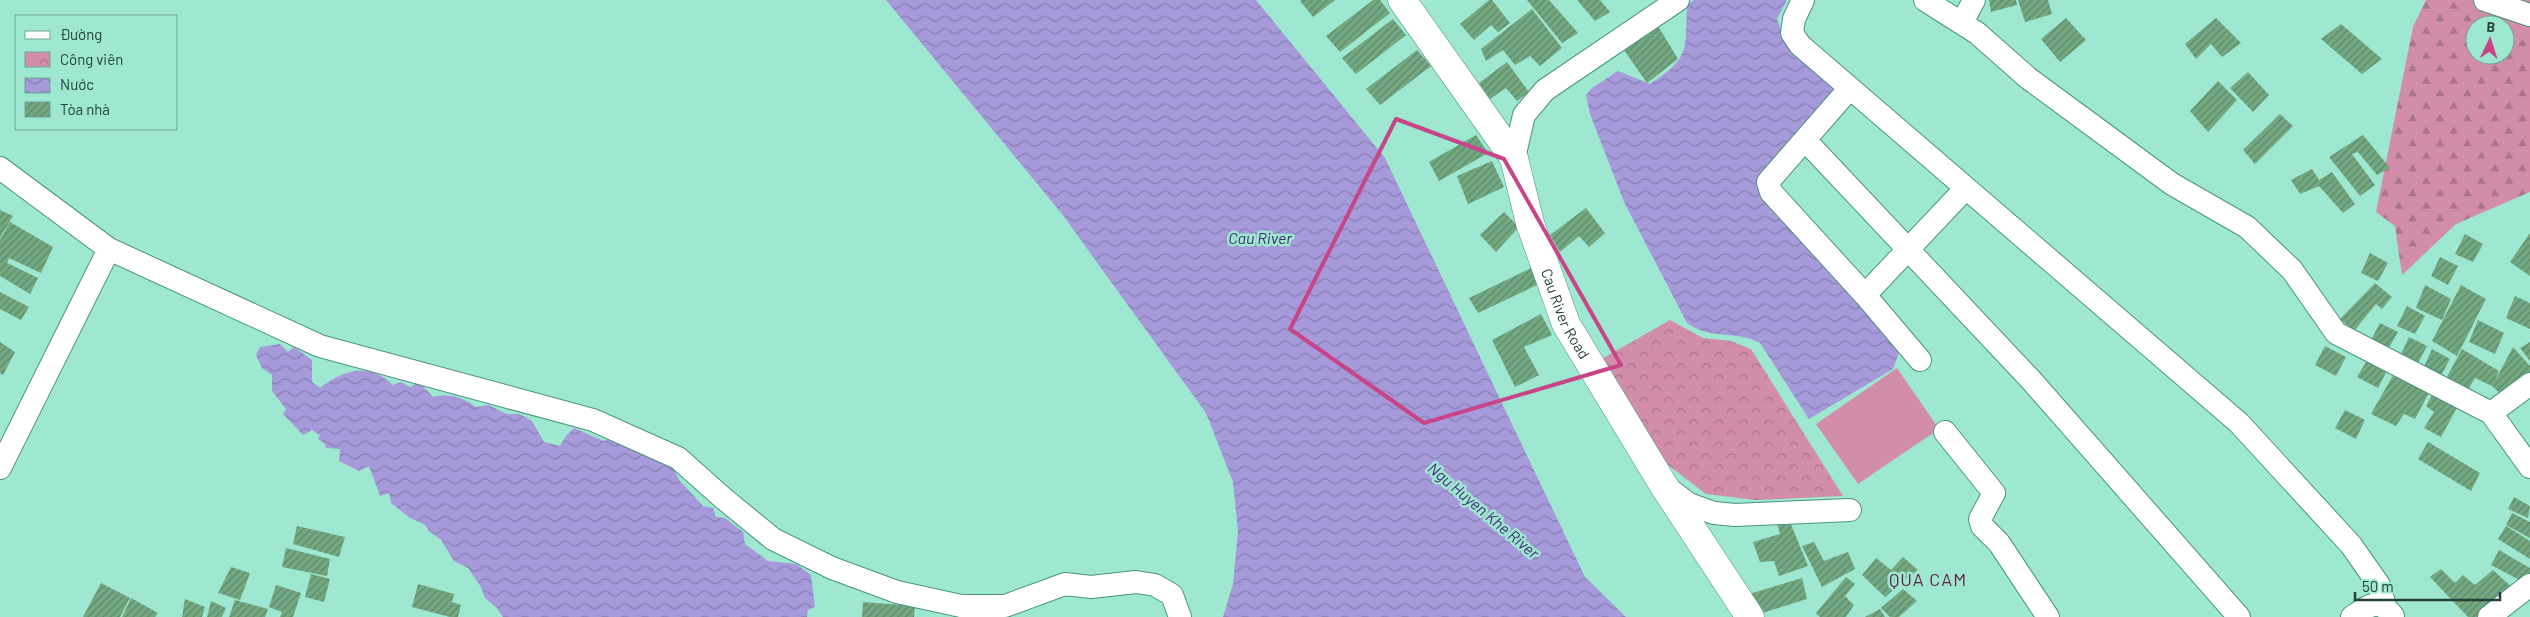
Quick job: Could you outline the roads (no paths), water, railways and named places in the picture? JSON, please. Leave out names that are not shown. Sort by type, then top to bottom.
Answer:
[{"type":"main road","name":"Cau River Road","points":[[1402,0],[1514,158],[1530,223],[1566,324],[1664,486],[1750,617]]},
{"type":"street","points":[[1514,158],[1524,115],[1545,90],[1678,0]]},
{"type":"street","points":[[1803,0],[1794,19],[1792,33],[1800,45],[2239,423],[2351,545],[2379,585],[2390,611]]},
{"type":"street","points":[[1925,0],[1977,33],[2028,78],[2172,184],[2247,227],[2292,270],[2336,333],[2491,413],[2530,467]]},
{"type":"street","points":[[1962,23],[1974,0]]},
{"type":"street","points":[[2486,0],[2530,15]]},
{"type":"street","points":[[1850,88],[1768,182],[1771,192],[1865,295],[1920,360]]},
{"type":"street","points":[[1805,140],[2031,380],[2238,617]]},
{"type":"street","points":[[0,168],[109,249],[320,346],[594,420],[678,458],[723,498],[773,538],[832,568],[897,592],[961,606],[1005,606],[1065,584],[1091,587],[1136,582],[1155,585],[1172,595],[1180,617]]},
{"type":"street","points":[[1865,295],[1907,248],[1966,188]]},
{"type":"street","points":[[0,468],[109,249]]},
{"type":"street","points":[[2491,413],[2530,384]]},
{"type":"street","points":[[1945,432],[1994,493],[1980,519],[1982,526],[1999,543],[2048,617]]},
{"type":"street","points":[[1664,486],[1689,504],[1714,513],[1735,515],[1850,510]]},
{"type":"street","points":[[2489,617],[2530,585]]},
{"type":"street","points":[[2352,617],[2366,608],[2377,604],[2390,611]]},
{"type":"water","name":"Cau River","points":[[886,0],[1256,0],[1385,158],[1585,577],[1626,617],[1223,617],[1233,584],[1238,531],[1233,482],[1206,413],[1062,214]]},
{"type":"water","points":[[1694,0],[1787,0],[1777,19],[1783,36],[1837,85],[1762,174],[1900,350],[1893,369],[1809,419],[1760,343],[1751,339],[1705,331],[1687,323],[1624,202],[1590,114],[1586,95],[1592,88],[1618,71],[1650,84],[1673,67],[1683,52],[1687,5]]},
{"type":"water","points":[[280,344],[288,352],[294,347],[312,360],[312,382],[320,388],[338,377],[356,371],[375,373],[393,385],[401,382],[410,387],[419,382],[433,397],[445,395],[456,397],[476,407],[488,405],[507,414],[520,414],[532,421],[544,442],[560,446],[574,428],[604,441],[611,438],[673,468],[680,481],[703,506],[713,508],[716,517],[725,518],[743,532],[745,544],[768,561],[796,564],[811,575],[815,607],[808,610],[807,617],[503,617],[497,608],[485,598],[481,587],[468,568],[454,561],[441,540],[429,531],[424,524],[410,518],[391,503],[389,493],[380,496],[369,466],[359,471],[339,461],[340,449],[326,448],[325,444],[318,439],[320,435],[312,430],[303,435],[283,414],[286,409],[272,391],[272,375],[262,368],[256,355],[260,347]]},
{"type":"district","name":"QUA CAM","points":[[1928,579]]},
{"type":"water label","name":"Ngu Huyen Khe River","points":[[1484,510]]}]
